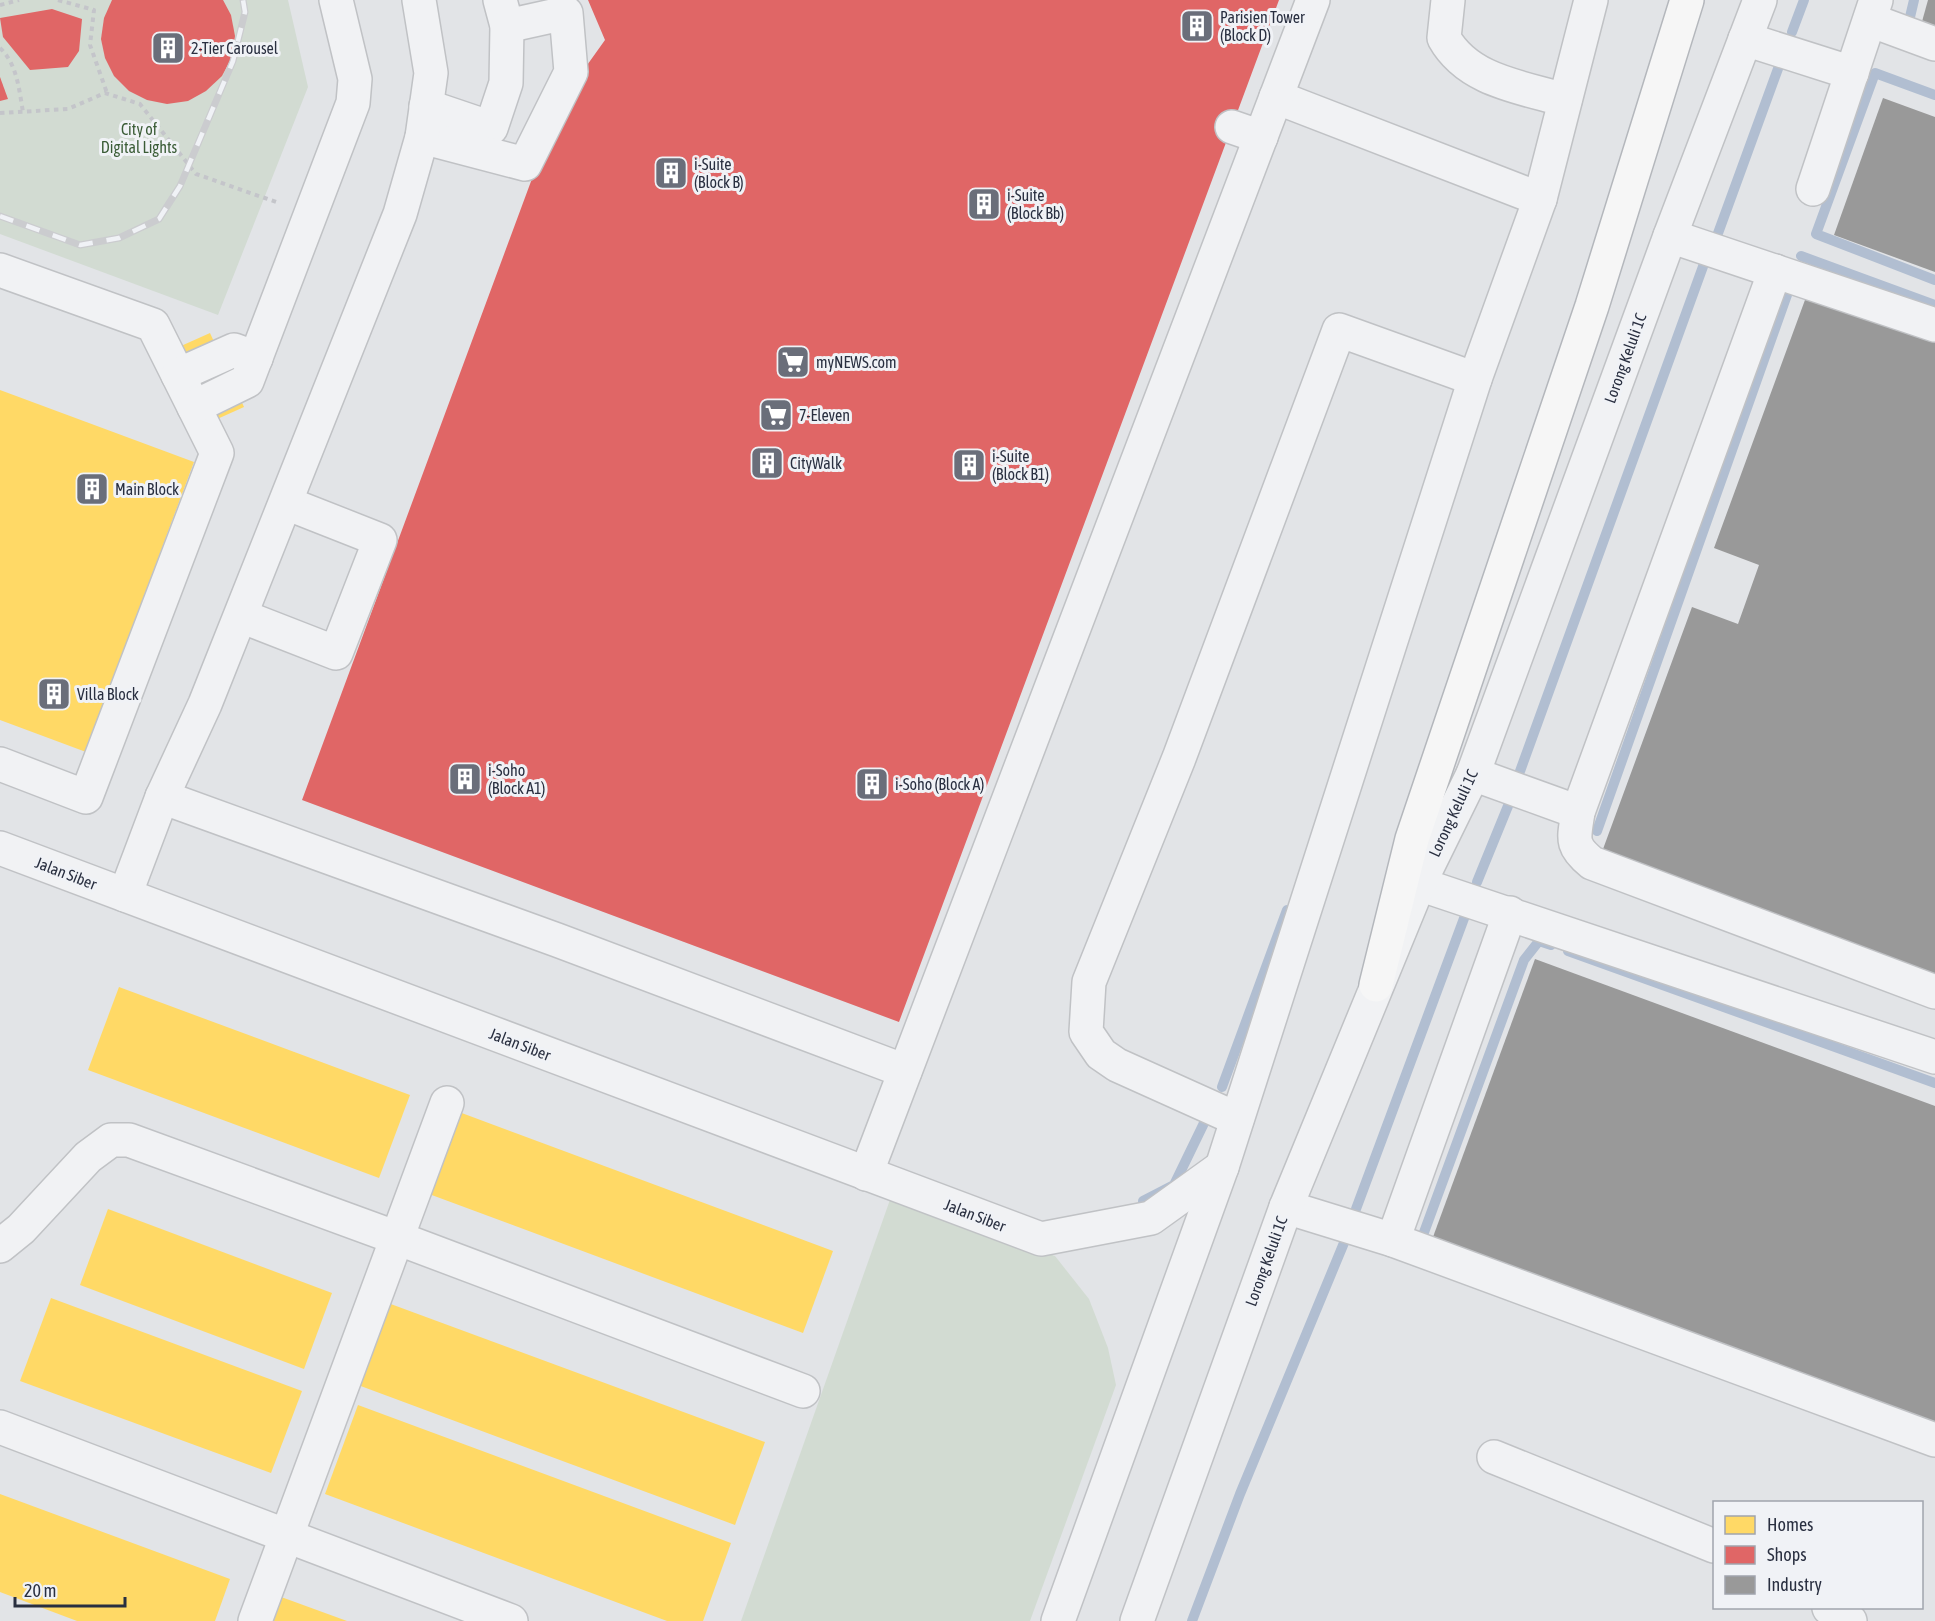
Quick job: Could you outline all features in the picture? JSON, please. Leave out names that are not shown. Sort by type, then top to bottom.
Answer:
[{"type":"highway","points":[[1376,986],[1412,839],[1592,306],[1687,0]]},
{"type":"street","points":[[194,407],[247,381],[353,103],[356,79],[336,0]]},
{"type":"street","points":[[125,895],[162,797],[205,704],[241,616],[400,214],[424,122],[431,73],[419,0]]},
{"type":"street","points":[[866,1174],[905,1071],[919,1003],[1247,132],[1276,97],[1313,0]]},
{"type":"street","points":[[1448,0],[1444,38],[1457,56],[1479,74],[1565,100]]},
{"type":"street","points":[[1058,1621],[1238,1119],[1475,379],[1540,199],[1591,0]]},
{"type":"street","name":"Lorong Keluli 1C","points":[[1137,1621],[1286,1207],[1419,884],[1473,774],[1670,236],[1760,0]]},
{"type":"street","points":[[1813,189],[1873,10],[1935,44]]},
{"type":"street","points":[[503,13],[566,13],[571,72],[525,164],[424,122],[492,128],[506,83],[503,13]]},
{"type":"street","points":[[1745,39],[1852,73]]},
{"type":"street","points":[[1276,97],[1540,199]]},
{"type":"street","points":[[1670,236],[1935,325]]},
{"type":"street","points":[[0,270],[153,325],[217,453],[87,797],[0,764]]},
{"type":"street","points":[[1775,271],[1578,812],[1573,840],[1579,852],[1592,863],[1935,992]]},
{"type":"street","points":[[1238,1119],[1117,1065],[1101,1053],[1086,1032],[1089,982],[1183,747],[1339,330],[1475,379]]},
{"type":"street","points":[[178,375],[234,350],[256,358]]},
{"type":"street","points":[[241,616],[336,653],[380,540],[286,503]]},
{"type":"street","points":[[1473,774],[1578,812]]},
{"type":"street","points":[[162,797],[557,939],[905,1071]]},
{"type":"street","name":"Jalan Siber","points":[[0,848],[1041,1239],[1151,1218],[1222,1167]]},
{"type":"street","points":[[1419,884],[1935,1057]]},
{"type":"street","points":[[1393,1240],[1510,913]]},
{"type":"street","points":[[255,1621],[447,1103]]},
{"type":"street","points":[[7,1230],[88,1157],[111,1140],[129,1140],[804,1391]]},
{"type":"street","points":[[1286,1207],[1393,1240],[1935,1440]]},
{"type":"street","points":[[0,1427],[287,1534],[511,1621]]},
{"type":"street","points":[[1494,1457],[1713,1546]]},
{"type":"street","points":[[1831,1609],[1850,1621]]},
{"type":"path","points":[[0,5],[19,0]]},
{"type":"path","points":[[58,0],[94,9],[90,45],[105,93]]},
{"type":"path","points":[[0,48],[9,56],[18,83],[23,112]]},
{"type":"path","points":[[0,113],[68,109],[105,93],[140,104],[196,174],[280,204],[285,193]]},
{"type":"green space","name":"City of Digital Lights","points":[[0,0],[288,0],[308,87],[218,315],[0,234]]},
{"type":"green space","points":[[891,1197],[1055,1256],[1089,1299],[1108,1348],[1116,1385],[1030,1621],[741,1621]]},
{"type":"building: Homes","name":"Parisien Tower (Block D)","points":[[1086,0],[1247,0],[1227,53]]},
{"type":"building: Homes","name":"i-Suite (Block Bb)","points":[[569,99],[649,129],[646,139],[703,161],[729,141],[792,132],[859,117],[918,113],[981,114],[1046,132],[1197,189],[1157,293],[1008,231],[924,219],[882,222],[783,249],[717,253],[659,246],[603,232],[533,204]]},
{"type":"building: Homes","points":[[210,333],[244,407],[215,420],[181,346]]},
{"type":"building: Homes","name":"i-Suite (Block B1)","points":[[888,360],[923,385],[1101,454],[1061,562],[889,494],[856,476],[819,449]]},
{"type":"building: Homes","points":[[0,390],[194,462],[86,752],[0,720]]},
{"type":"building: Homes","points":[[454,401],[631,470],[664,491],[703,526],[774,609],[805,664],[842,703],[834,709],[854,732],[901,751],[904,741],[987,772],[946,882],[882,858],[825,831],[774,797],[738,761],[640,644],[592,600],[406,527]]},
{"type":"building: Homes","name":"i-Soho (Block A1)","points":[[370,690],[529,750],[596,761],[586,877],[521,868],[480,857],[328,797]]},
{"type":"building: Homes","points":[[119,987],[410,1095],[379,1178],[88,1070]]},
{"type":"building: Homes","points":[[459,1112],[833,1251],[803,1333],[429,1194]]},
{"type":"building: Homes","points":[[108,1209],[332,1293],[304,1369],[80,1285]]},
{"type":"building: Homes","points":[[51,1298],[302,1391],[271,1473],[20,1381]]},
{"type":"building: Homes","points":[[388,1303],[765,1442],[735,1525],[358,1385]]},
{"type":"building: Homes","points":[[358,1405],[731,1543],[703,1621],[667,1621],[325,1494]]},
{"type":"building: Homes","points":[[0,1494],[230,1579],[215,1621],[77,1621],[0,1592]]},
{"type":"building: Homes","points":[[273,1594],[347,1621],[263,1621]]},
{"type":"building: Shops","name":"2-Tier Carousel","points":[[112,0],[223,0],[231,15],[235,36],[232,57],[222,76],[206,91],[188,101],[167,104],[147,100],[129,91],[114,76],[105,58],[101,39],[104,18]]},
{"type":"building: Shops","name":"CityWalk","points":[[588,0],[1279,0],[899,1022],[302,800],[560,103],[605,40]]},
{"type":"building: Shops","points":[[52,9],[82,19],[79,51],[68,67],[30,70],[3,37],[0,18]]},
{"type":"building: Shops","points":[[0,77],[8,99],[0,101]]},
{"type":"building: Industry","points":[[1928,0],[1935,0],[1935,42],[1918,36]]},
{"type":"building: Industry","points":[[1883,98],[1935,117],[1935,272],[1834,235]]},
{"type":"building: Industry","points":[[1809,289],[1935,335],[1935,984],[1599,860],[1692,607],[1738,624],[1759,565],[1714,548]]},
{"type":"building: Industry","points":[[1535,959],[1935,1106],[1935,1422],[1433,1237]]},
{"type":"waterway","points":[[1792,32],[1804,0]]},
{"type":"waterway","points":[[1910,17],[1914,0]]},
{"type":"waterway","points":[[1717,236],[1779,66]]},
{"type":"waterway","points":[[1935,95],[1875,73],[1816,234],[1935,280]]},
{"type":"waterway","points":[[1801,256],[1935,305]]},
{"type":"waterway","points":[[1519,774],[1705,261]]},
{"type":"waterway","points":[[1597,831],[1788,292]]},
{"type":"waterway","points":[[1477,882],[1508,806]]},
{"type":"waterway","points":[[1222,1087],[1287,910]]},
{"type":"waterway","points":[[1356,1209],[1466,913]]},
{"type":"waterway","points":[[1419,1246],[1524,960],[1539,941],[1551,945]]},
{"type":"waterway","points":[[1568,951],[1935,1083]]},
{"type":"waterway","points":[[1143,1201],[1174,1185],[1205,1121]]},
{"type":"waterway","points":[[1192,1621],[1240,1494],[1346,1238],[1355,1241]]},
{"type":"railway","points":[[0,216],[80,245],[119,238],[159,219],[180,186],[233,61],[245,12],[243,0]]},
{"type":"place","name":"Parisien Tower (Block D)","points":[[1197,26]]},
{"type":"place","name":"2-Tier Carousel","points":[[168,48]]},
{"type":"place","name":"i-Suite (Block B)","points":[[671,173]]},
{"type":"place","name":"i-Suite (Block Bb)","points":[[984,204]]},
{"type":"place","name":"myNEWS.com","points":[[793,362]]},
{"type":"place","name":"7-Eleven","points":[[776,415]]},
{"type":"place","name":"CityWalk","points":[[767,463]]},
{"type":"place","name":"i-Suite (Block B1)","points":[[969,465]]},
{"type":"place","name":"Main Block","points":[[92,489]]},
{"type":"place","name":"Villa Block","points":[[54,694]]},
{"type":"place","name":"i-Soho (Block A1)","points":[[465,779]]},
{"type":"place","name":"i-Soho (Block A)","points":[[872,784]]}]
